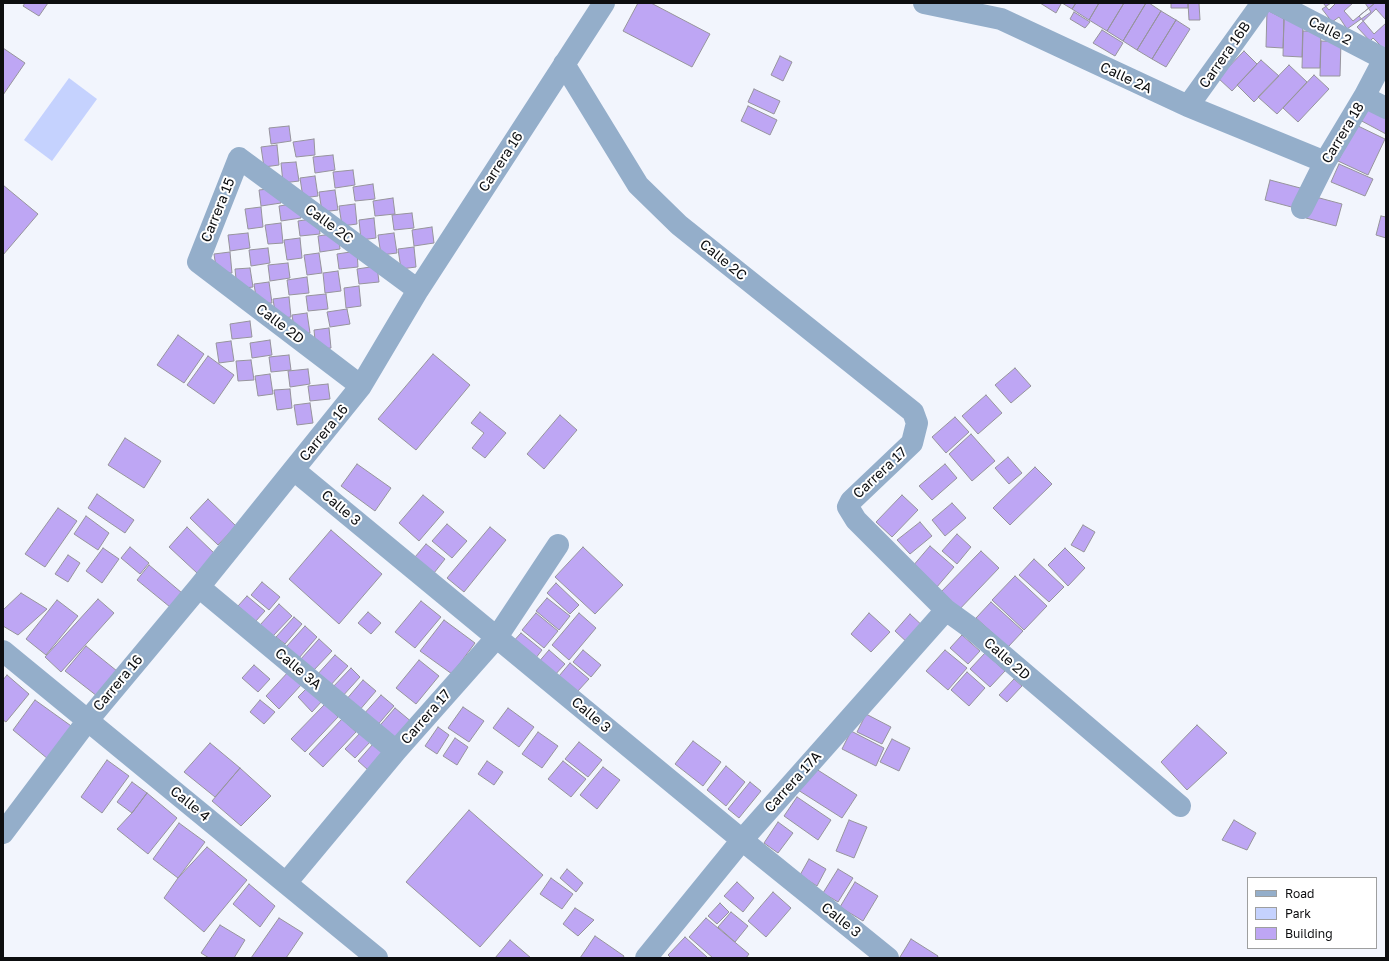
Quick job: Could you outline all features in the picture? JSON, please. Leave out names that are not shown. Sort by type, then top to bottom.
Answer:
[{"type":"street","name":"Carrera 16","points":[[3,833],[88,720],[199,587],[361,386],[418,290],[604,3]]},
{"type":"street","name":"Carrera 16B","points":[[1188,106],[1262,3]]},
{"type":"street","name":"Calle 2","points":[[1276,3],[1384,59]]},
{"type":"street","name":"Calle 2A","points":[[939,4],[1001,19],[1188,106],[1325,162]]},
{"type":"street","name":"Carrera 18","points":[[1302,208],[1325,162],[1364,97],[1384,59]]},
{"type":"street","name":"Calle 2C","points":[[564,64],[638,185],[679,225],[912,412],[918,423]]},
{"type":"street","points":[[1364,97],[1386,108]]},
{"type":"street","name":"Calle 2C","points":[[239,158],[418,290]]},
{"type":"street","name":"Carrera 15","points":[[198,262],[239,158]]},
{"type":"street","name":"Calle 2D","points":[[198,262],[361,386]]},
{"type":"street","name":"Carrera 17","points":[[851,501],[912,443],[918,423]]},
{"type":"street","name":"Calle 3","points":[[294,470],[742,840],[888,958]]},
{"type":"street","name":"Calle 2D","points":[[851,501],[848,507],[856,520],[946,610],[971,628],[1180,806]]},
{"type":"street","name":"Carrera 17","points":[[286,883],[396,751],[497,637],[558,545]]},
{"type":"street","name":"Calle 3A","points":[[199,587],[396,751]]},
{"type":"street","name":"Carrera 17A","points":[[646,958],[742,840],[946,610]]},
{"type":"street","name":"Calle 4","points":[[3,651],[376,958]]},
{"type":"green space","points":[[69,78],[97,99],[52,161],[24,140]]},
{"type":"building","points":[[25,3],[48,3],[39,16],[23,6]]},
{"type":"building","points":[[638,3],[651,3],[710,34],[692,67],[623,31]]},
{"type":"building","points":[[1040,3],[1059,3],[1061,4],[1056,13]]},
{"type":"building","points":[[1062,3],[1076,3],[1072,9]]},
{"type":"building","points":[[1076,3],[1099,3],[1089,20],[1072,9]]},
{"type":"building","points":[[1099,3],[1124,3],[1107,31],[1089,20]]},
{"type":"building","points":[[1124,3],[1146,3],[1123,41],[1107,31]]},
{"type":"building","points":[[1146,3],[1149,3],[1161,11],[1137,50],[1123,41]]},
{"type":"building","points":[[1171,3],[1188,3],[1188,8],[1171,8]]},
{"type":"building","points":[[1188,3],[1199,3],[1200,20],[1189,20]]},
{"type":"building","points":[[1323,3],[1336,3],[1329,10]]},
{"type":"building","points":[[1331,3],[1365,3],[1371,12],[1347,29],[1339,17],[1332,22],[1322,9]]},
{"type":"building","points":[[1353,3],[1375,3],[1353,21],[1344,11]]},
{"type":"building","points":[[1375,3],[1386,3],[1386,23],[1374,34],[1359,16]]},
{"type":"building","points":[[1376,9],[1386,20],[1386,51],[1373,38],[1370,41],[1357,27]]},
{"type":"building","points":[[1267,10],[1284,19],[1283,48],[1266,47]]},
{"type":"building","points":[[1161,11],[1176,20],[1152,59],[1137,50]]},
{"type":"building","points":[[1074,12],[1090,22],[1085,28],[1070,19]]},
{"type":"building","points":[[1284,19],[1303,20],[1302,57],[1283,56]]},
{"type":"building","points":[[1176,20],[1190,29],[1166,67],[1152,59]]},
{"type":"building","points":[[1102,30],[1123,43],[1115,56],[1093,43]]},
{"type":"building","points":[[1303,31],[1321,32],[1320,68],[1302,68]]},
{"type":"building","points":[[1321,41],[1341,42],[1340,76],[1320,76]]},
{"type":"building","points":[[3,48],[25,63],[3,95]]},
{"type":"building","points":[[1244,51],[1257,64],[1232,91],[1218,78]]},
{"type":"building","points":[[780,56],[792,62],[783,81],[771,75]]},
{"type":"building","points":[[1261,60],[1279,76],[1254,102],[1237,85]]},
{"type":"building","points":[[1289,65],[1307,82],[1277,114],[1258,97]]},
{"type":"building","points":[[1314,75],[1329,89],[1298,122],[1283,108]]},
{"type":"building","points":[[754,89],[780,101],[774,114],[748,102]]},
{"type":"building","points":[[1365,105],[1386,116],[1386,134],[1358,119]]},
{"type":"building","points":[[748,106],[777,120],[770,135],[741,121]]},
{"type":"building","points":[[1356,125],[1385,139],[1368,175],[1338,161]]},
{"type":"building","points":[[289,126],[291,141],[271,144],[269,128]]},
{"type":"building","points":[[314,139],[315,155],[296,157],[293,142]]},
{"type":"building","points":[[277,145],[279,165],[264,167],[261,147]]},
{"type":"building","points":[[333,155],[335,170],[315,173],[313,157]]},
{"type":"building","points":[[296,162],[299,181],[283,183],[281,163]]},
{"type":"building","points":[[1339,164],[1373,179],[1365,196],[1331,182]]},
{"type":"building","points":[[353,170],[355,185],[335,188],[333,172]]},
{"type":"building","points":[[315,176],[318,196],[303,198],[300,178]]},
{"type":"building","points":[[1270,180],[1304,189],[1299,209],[1265,200]]},
{"type":"building","points":[[373,184],[375,199],[355,201],[353,187]]},
{"type":"building","points":[[3,185],[38,214],[3,255]]},
{"type":"building","points":[[279,188],[281,203],[261,206],[259,190]]},
{"type":"building","points":[[335,190],[338,210],[322,212],[319,192]]},
{"type":"building","points":[[1312,196],[1342,204],[1336,226],[1306,218]]},
{"type":"building","points":[[393,198],[395,214],[375,216],[373,201]]},
{"type":"building","points":[[299,203],[301,218],[281,221],[279,206]]},
{"type":"building","points":[[355,204],[357,224],[342,226],[339,206]]},
{"type":"building","points":[[261,207],[263,227],[248,229],[245,209]]},
{"type":"building","points":[[412,213],[414,228],[394,230],[392,215]]},
{"type":"building","points":[[1381,216],[1386,217],[1386,238],[1376,235]]},
{"type":"building","points":[[318,218],[320,234],[300,236],[298,221]]},
{"type":"building","points":[[374,218],[376,238],[361,240],[359,220]]},
{"type":"building","points":[[281,223],[283,243],[268,244],[265,225]]},
{"type":"building","points":[[432,227],[434,243],[414,246],[412,230]]},
{"type":"building","points":[[248,233],[250,248],[230,251],[228,235]]},
{"type":"building","points":[[338,233],[340,249],[320,252],[318,236]]},
{"type":"building","points":[[394,233],[397,253],[381,255],[378,235]]},
{"type":"building","points":[[300,238],[302,258],[287,260],[284,240]]},
{"type":"building","points":[[414,247],[416,267],[401,269],[398,249]]},
{"type":"building","points":[[268,248],[270,263],[251,266],[249,250]]},
{"type":"building","points":[[357,251],[358,267],[339,269],[337,254]]},
{"type":"building","points":[[230,252],[232,273],[217,274],[214,254]]},
{"type":"building","points":[[319,253],[322,273],[307,275],[304,255]]},
{"type":"building","points":[[288,263],[290,278],[270,281],[268,265]]},
{"type":"building","points":[[377,266],[379,282],[359,284],[357,269]]},
{"type":"building","points":[[250,268],[253,287],[237,289],[235,269]]},
{"type":"building","points":[[338,271],[341,291],[325,293],[323,273]]},
{"type":"building","points":[[307,277],[309,293],[289,295],[287,280]]},
{"type":"building","points":[[269,282],[272,303],[257,304],[254,284]]},
{"type":"building","points":[[359,286],[361,306],[346,308],[344,288]]},
{"type":"building","points":[[326,294],[328,309],[308,311],[306,296]]},
{"type":"building","points":[[289,297],[291,317],[276,319],[273,299]]},
{"type":"building","points":[[347,309],[350,324],[330,327],[327,312]]},
{"type":"building","points":[[307,313],[310,333],[295,335],[292,315]]},
{"type":"building","points":[[250,321],[252,337],[232,339],[230,324]]},
{"type":"building","points":[[329,328],[331,348],[316,350],[314,330]]},
{"type":"building","points":[[178,335],[204,354],[184,383],[157,365]]},
{"type":"building","points":[[270,340],[272,355],[252,358],[250,343]]},
{"type":"building","points":[[231,341],[234,361],[219,363],[216,343]]},
{"type":"building","points":[[433,354],[470,385],[416,450],[378,419]]},
{"type":"building","points":[[289,355],[291,370],[271,372],[269,357]]},
{"type":"building","points":[[208,356],[234,375],[214,404],[187,385]]},
{"type":"building","points":[[251,360],[254,380],[238,381],[236,361]]},
{"type":"building","points":[[1015,368],[1031,386],[1011,403],[995,385]]},
{"type":"building","points":[[308,369],[310,384],[290,387],[288,371]]},
{"type":"building","points":[[270,374],[273,394],[258,396],[255,376]]},
{"type":"building","points":[[328,384],[330,399],[310,401],[308,386]]},
{"type":"building","points":[[290,389],[292,408],[277,410],[274,390]]},
{"type":"building","points":[[986,395],[1002,413],[978,434],[962,416]]},
{"type":"building","points":[[310,403],[313,423],[297,425],[294,405]]},
{"type":"building","points":[[480,412],[506,433],[485,458],[472,448],[484,433],[471,423]]},
{"type":"building","points":[[560,415],[577,430],[544,469],[527,454]]},
{"type":"building","points":[[955,417],[969,432],[946,453],[932,437]]},
{"type":"building","points":[[971,434],[995,461],[972,481],[949,454]]},
{"type":"building","points":[[125,438],[161,461],[144,488],[108,465]]},
{"type":"building","points":[[1008,457],[1022,473],[1009,484],[995,468]]},
{"type":"building","points":[[357,464],[391,488],[375,511],[341,486]]},
{"type":"building","points":[[945,464],[957,478],[932,500],[919,486]]},
{"type":"building","points":[[1035,467],[1052,484],[1010,525],[993,508]]},
{"type":"building","points":[[97,494],[134,520],[125,533],[88,508]]},
{"type":"building","points":[[423,495],[444,512],[419,541],[399,523]]},
{"type":"building","points":[[902,495],[918,510],[892,537],[876,522]]},
{"type":"building","points":[[208,499],[236,526],[218,545],[190,518]]},
{"type":"building","points":[[952,503],[966,518],[945,536],[932,520]]},
{"type":"building","points":[[58,508],[77,521],[45,567],[25,554]]},
{"type":"building","points":[[86,516],[109,533],[98,550],[74,534]]},
{"type":"building","points":[[920,522],[932,536],[910,554],[897,540]]},
{"type":"building","points":[[447,524],[467,541],[452,558],[432,541]]},
{"type":"building","points":[[1083,525],[1095,532],[1084,552],[1071,545]]},
{"type":"building","points":[[187,527],[215,554],[197,573],[169,547]]},
{"type":"building","points":[[490,527],[506,540],[464,592],[447,578]]},
{"type":"building","points":[[331,530],[382,574],[339,624],[289,579]]},
{"type":"building","points":[[957,534],[971,547],[957,564],[942,551]]},
{"type":"building","points":[[426,544],[445,559],[434,573],[415,557]]},
{"type":"building","points":[[930,546],[954,567],[936,588],[912,567]]},
{"type":"building","points":[[130,547],[149,563],[140,574],[121,558]]},
{"type":"building","points":[[583,547],[623,585],[595,614],[555,577]]},
{"type":"building","points":[[103,548],[119,559],[102,583],[86,571]]},
{"type":"building","points":[[1065,548],[1085,568],[1068,586],[1048,565]]},
{"type":"building","points":[[981,551],[999,568],[955,614],[937,596]]},
{"type":"building","points":[[68,555],[80,563],[68,582],[55,574]]},
{"type":"building","points":[[1034,559],[1064,587],[1049,602],[1019,575]]},
{"type":"building","points":[[149,565],[182,593],[170,607],[137,580]]},
{"type":"building","points":[[1015,576],[1047,606],[1024,630],[992,600]]},
{"type":"building","points":[[262,582],[280,597],[269,610],[251,595]]},
{"type":"building","points":[[556,583],[579,605],[570,614],[547,593]]},
{"type":"building","points":[[21,593],[47,609],[18,635],[3,626],[3,610]]},
{"type":"building","points":[[247,596],[265,611],[255,622],[238,606]]},
{"type":"building","points":[[547,598],[570,616],[559,630],[536,611]]},
{"type":"building","points":[[98,599],[114,613],[61,672],[45,657]]},
{"type":"building","points":[[57,600],[78,616],[46,655],[26,639]]},
{"type":"building","points":[[421,601],[441,617],[415,648],[395,632]]},
{"type":"building","points":[[991,602],[1023,631],[1008,647],[976,618]]},
{"type":"building","points":[[279,604],[292,616],[273,636],[260,625]]},
{"type":"building","points":[[368,612],[381,623],[371,634],[358,623]]},
{"type":"building","points":[[536,613],[558,631],[544,648],[522,630]]},
{"type":"building","points":[[579,613],[596,628],[569,660],[552,645]]},
{"type":"building","points":[[869,613],[890,632],[871,652],[851,634]]},
{"type":"building","points":[[910,614],[926,629],[910,645],[895,631]]},
{"type":"building","points":[[294,617],[302,624],[285,644],[276,637]]},
{"type":"building","points":[[444,620],[475,643],[452,674],[420,651]]},
{"type":"building","points":[[305,626],[317,637],[299,658],[286,647]]},
{"type":"building","points":[[521,633],[542,650],[532,663],[510,645]]},
{"type":"building","points":[[962,635],[980,651],[968,664],[950,648]]},
{"type":"building","points":[[319,639],[332,651],[313,671],[300,660]]},
{"type":"building","points":[[86,646],[117,671],[97,696],[65,671]]},
{"type":"building","points":[[549,650],[565,664],[553,677],[537,664]]},
{"type":"building","points":[[583,650],[601,665],[591,677],[573,662]]},
{"type":"building","points":[[945,650],[967,668],[948,690],[926,671]]},
{"type":"building","points":[[985,653],[1005,671],[990,687],[970,669]]},
{"type":"building","points":[[335,655],[348,666],[329,687],[316,676]]},
{"type":"building","points":[[419,660],[439,676],[416,704],[396,688]]},
{"type":"building","points":[[570,663],[589,679],[577,692],[559,676]]},
{"type":"building","points":[[254,665],[270,679],[258,692],[242,678]]},
{"type":"building","points":[[351,668],[360,677],[341,698],[331,689]]},
{"type":"building","points":[[289,671],[302,684],[279,709],[266,696]]},
{"type":"building","points":[[967,672],[985,688],[969,706],[951,690]]},
{"type":"building","points":[[7,675],[29,694],[6,722],[3,720],[3,680]]},
{"type":"building","points":[[1014,679],[1022,686],[1007,702],[999,695]]},
{"type":"building","points":[[363,680],[376,691],[358,712],[345,701]]},
{"type":"building","points":[[309,686],[323,700],[312,712],[298,697]]},
{"type":"building","points":[[381,695],[394,706],[375,728],[362,716]]},
{"type":"building","points":[[35,700],[74,728],[48,759],[13,730]]},
{"type":"building","points":[[260,700],[275,712],[264,724],[250,712]]},
{"type":"building","points":[[325,704],[338,717],[305,752],[291,739]]},
{"type":"building","points":[[463,707],[484,721],[469,742],[448,728]]},
{"type":"building","points":[[395,708],[413,723],[395,745],[376,730]]},
{"type":"building","points":[[508,708],[534,727],[519,747],[493,728]]},
{"type":"building","points":[[866,714],[891,727],[882,744],[857,732]]},
{"type":"building","points":[[342,719],[356,732],[323,767],[309,754]]},
{"type":"building","points":[[1197,725],[1227,753],[1187,790],[1161,762]]},
{"type":"building","points":[[438,727],[449,735],[437,754],[425,746]]},
{"type":"building","points":[[851,731],[884,748],[876,766],[842,749]]},
{"type":"building","points":[[361,732],[371,741],[355,758],[345,749]]},
{"type":"building","points":[[538,732],[558,746],[542,768],[522,754]]},
{"type":"building","points":[[455,738],[468,747],[457,765],[443,756]]},
{"type":"building","points":[[892,739],[910,748],[899,771],[880,762]]},
{"type":"building","points":[[693,741],[721,762],[703,786],[675,764]]},
{"type":"building","points":[[579,742],[602,760],[588,777],[565,759]]},
{"type":"building","points":[[210,743],[240,768],[215,797],[184,772]]},
{"type":"building","points":[[373,744],[383,753],[368,770],[358,761]]},
{"type":"building","points":[[107,760],[129,776],[102,813],[81,797]]},
{"type":"building","points":[[487,761],[503,772],[494,785],[478,774]]},
{"type":"building","points":[[563,761],[586,779],[571,797],[548,779]]},
{"type":"building","points":[[726,766],[745,782],[726,806],[707,790]]},
{"type":"building","points":[[603,767],[620,780],[597,809],[580,795]]},
{"type":"building","points":[[813,767],[857,795],[842,818],[798,790]]},
{"type":"building","points":[[240,768],[271,796],[241,826],[212,801]]},
{"type":"building","points":[[132,782],[147,793],[132,813],[117,802]]},
{"type":"building","points":[[750,782],[761,791],[739,818],[728,809]]},
{"type":"building","points":[[147,793],[177,818],[148,854],[117,829],[132,813]]},
{"type":"building","points":[[797,797],[831,820],[818,840],[784,816]]},
{"type":"building","points":[[469,810],[543,875],[480,947],[406,882]]},
{"type":"building","points":[[849,820],[867,827],[854,858],[836,851]]},
{"type":"building","points":[[1234,820],[1256,833],[1247,850],[1222,840]]},
{"type":"building","points":[[778,822],[793,833],[778,853],[764,843]]},
{"type":"building","points":[[179,823],[205,842],[178,878],[153,859]]},
{"type":"building","points":[[207,847],[247,880],[204,932],[164,898],[178,878]]},
{"type":"building","points":[[809,859],[826,869],[817,886],[800,875]]},
{"type":"building","points":[[567,869],[583,883],[576,892],[560,878]]},
{"type":"building","points":[[838,869],[853,878],[838,902],[823,893]]},
{"type":"building","points":[[551,878],[573,894],[562,909],[540,894]]},
{"type":"building","points":[[737,882],[754,898],[743,912],[724,896]]},
{"type":"building","points":[[855,882],[878,896],[863,921],[840,907]]},
{"type":"building","points":[[249,884],[275,906],[260,927],[233,904]]},
{"type":"building","points":[[773,892],[791,908],[766,937],[748,921]]},
{"type":"building","points":[[720,903],[729,912],[717,924],[708,916]]},
{"type":"building","points":[[575,908],[594,920],[578,936],[563,924]]},
{"type":"building","points":[[731,912],[748,926],[735,942],[718,927]]},
{"type":"building","points":[[279,918],[303,933],[286,958],[251,958]]},
{"type":"building","points":[[706,918],[749,954],[746,958],[713,958],[689,937]]},
{"type":"building","points":[[220,925],[245,940],[234,958],[209,958],[201,953]]},
{"type":"building","points":[[595,936],[624,956],[623,958],[580,958]]},
{"type":"building","points":[[685,937],[708,958],[671,958],[668,955]]},
{"type":"building","points":[[911,939],[938,956],[937,958],[900,957]]},
{"type":"building","points":[[510,940],[531,958],[495,958]]}]
